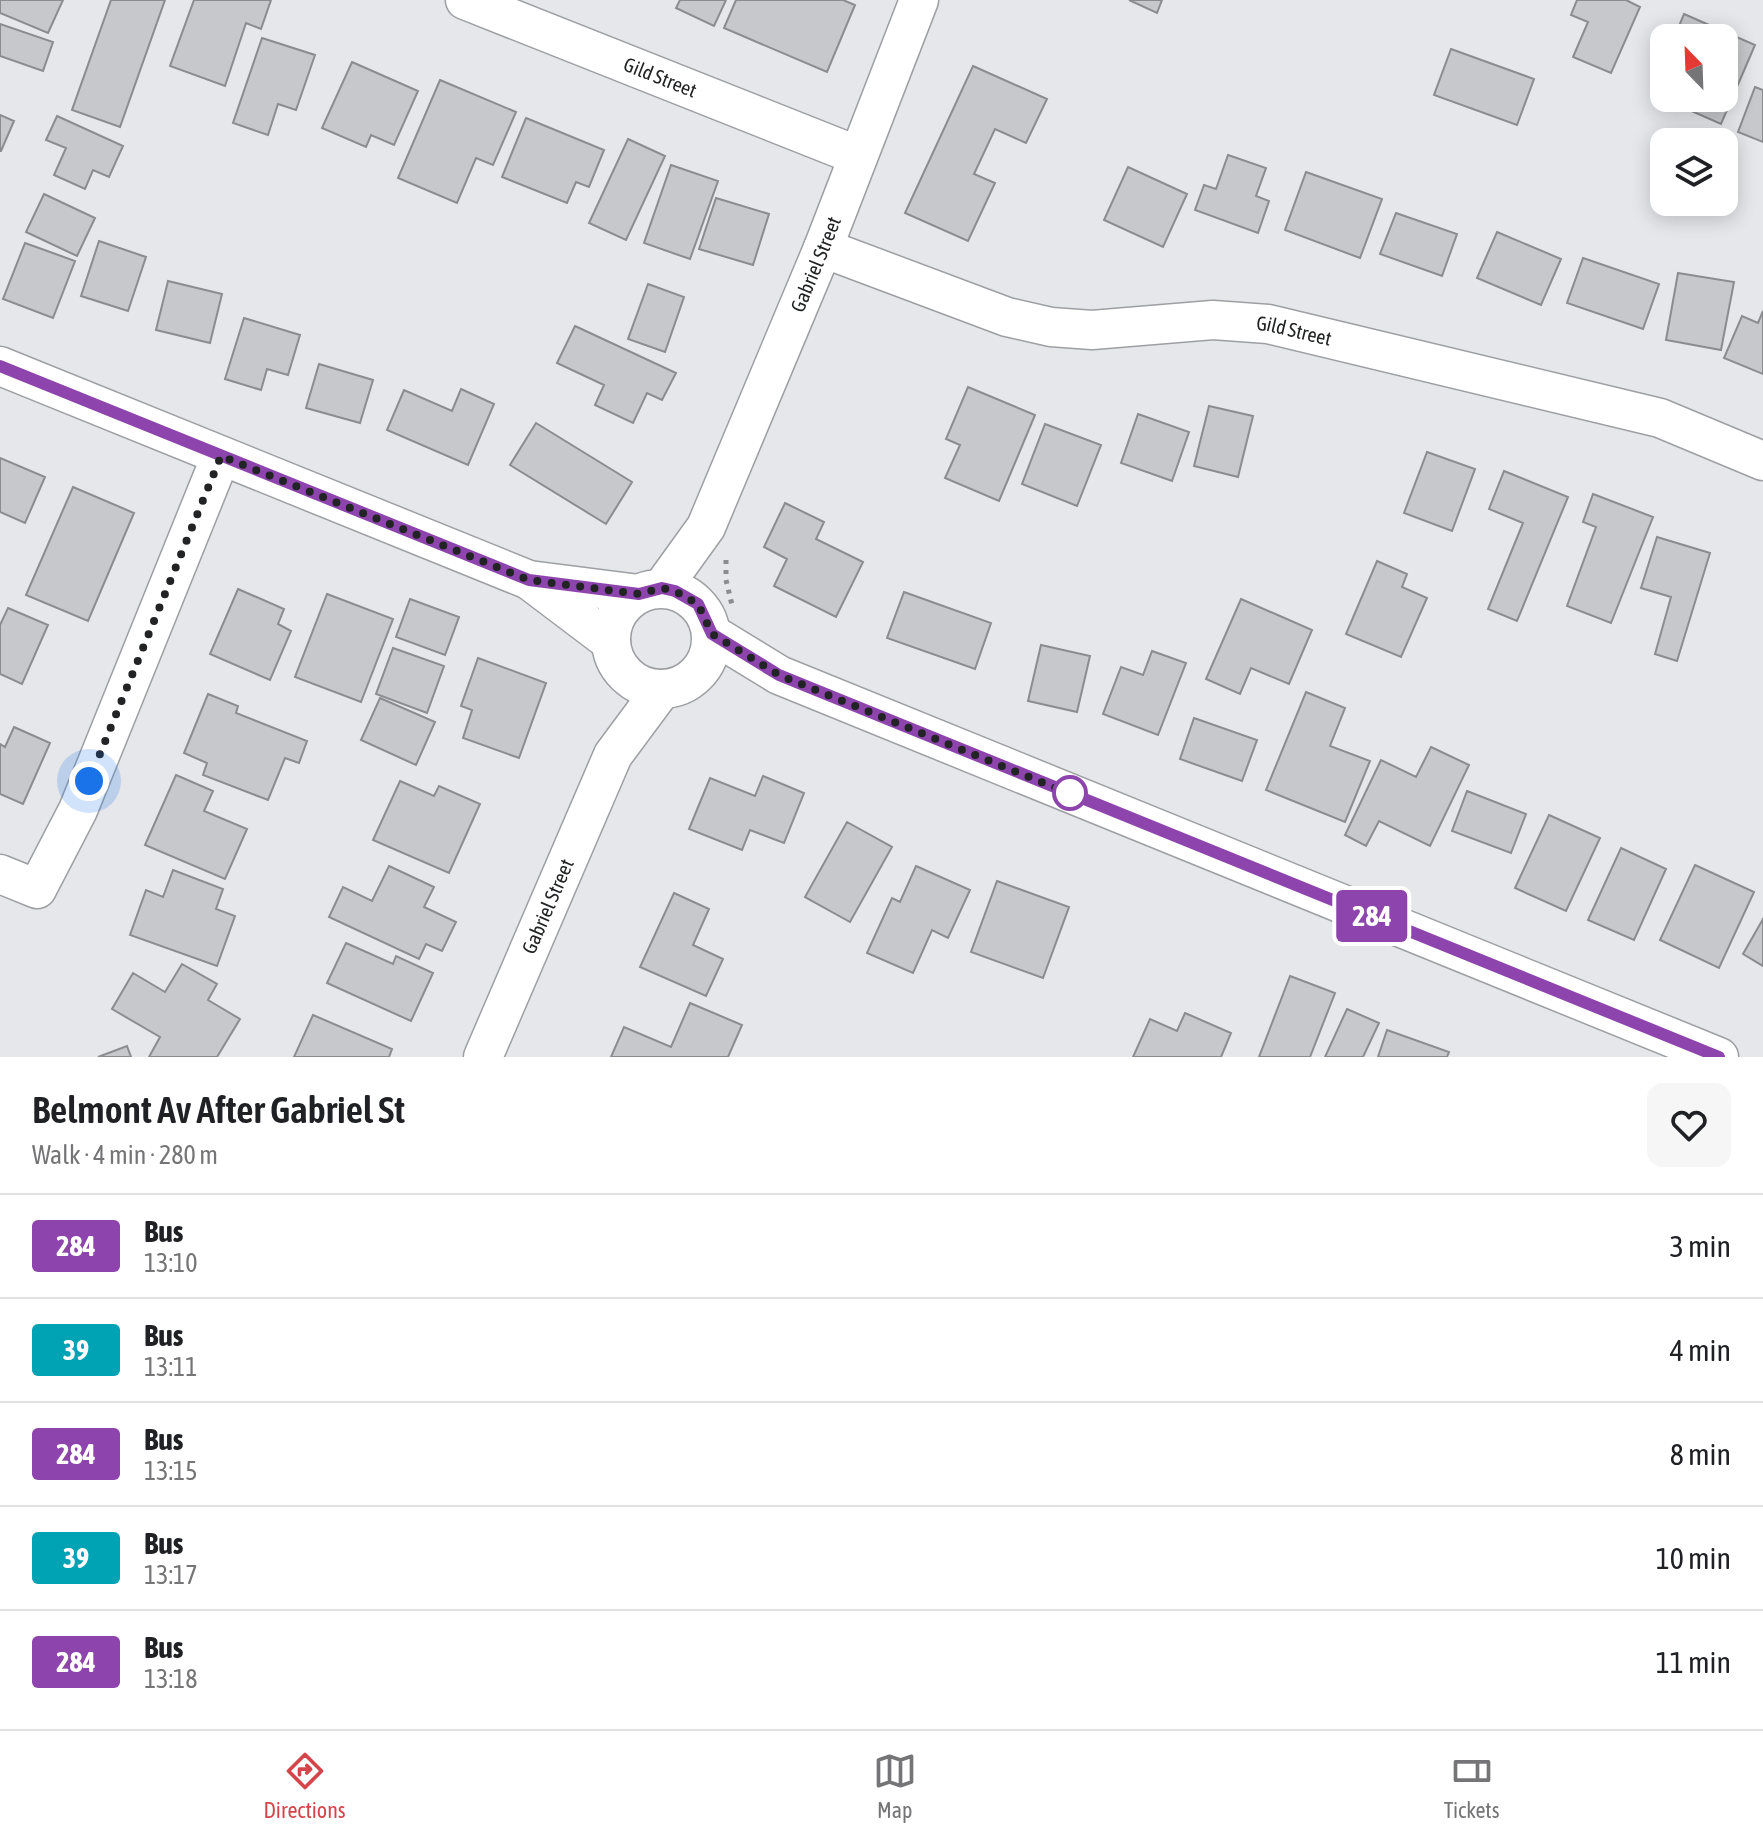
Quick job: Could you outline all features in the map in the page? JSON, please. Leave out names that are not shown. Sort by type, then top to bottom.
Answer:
[{"type":"street","name":"Gild Street","points":[[465,0],[856,155]]},
{"type":"street","name":"Gabriel Street","points":[[650,591],[706,527],[823,248],[856,155],[919,0]]},
{"type":"street","name":"Gild Street","points":[[823,248],[1007,317],[1051,327],[1092,330],[1213,320],[1268,324],[1660,418],[1763,461]]},
{"type":"street","points":[[0,366],[529,580],[687,596],[705,619],[779,675],[1719,1057]]},
{"type":"street","points":[[0,874],[37,889],[78,810],[221,456]]},
{"type":"street","name":"Gabriel Street","points":[[705,619],[706,527]]},
{"type":"street","points":[[529,580],[618,658],[635,682],[662,689],[686,683],[705,663],[705,619]]},
{"type":"street","points":[[618,658],[617,614],[650,591]]},
{"type":"street","name":"Gabriel Street","points":[[613,755],[618,658]]},
{"type":"street","points":[[696,675],[779,675]]},
{"type":"street","name":"Gabriel Street","points":[[483,1057],[613,755],[662,689]]},
{"type":"building","points":[[0,0],[63,0],[48,33],[0,13]]},
{"type":"building","points":[[111,0],[165,0],[120,127],[72,110]]},
{"type":"building","points":[[194,0],[271,0],[261,29],[246,23],[225,86],[170,66]]},
{"type":"building","points":[[680,0],[726,0],[714,26],[676,8]]},
{"type":"building","points":[[736,0],[843,0],[855,5],[827,72],[724,28]]},
{"type":"building","points":[[1129,0],[1162,0],[1157,13]]},
{"type":"building","points":[[1577,0],[1626,0],[1640,7],[1611,73],[1573,57],[1588,22],[1571,15]]},
{"type":"building","points":[[1684,14],[1707,24],[1680,24]]},
{"type":"building","points":[[0,24],[53,42],[43,71],[0,56]]},
{"type":"building","points":[[262,38],[315,55],[296,110],[278,104],[268,135],[233,123]]},
{"type":"building","points":[[1738,38],[1755,45],[1738,84]]},
{"type":"building","points":[[1451,49],[1534,79],[1517,125],[1434,95]]},
{"type":"building","points":[[352,62],[418,91],[394,145],[371,135],[366,147],[322,128]]},
{"type":"building","points":[[973,66],[1047,99],[1026,143],[995,129],[974,174],[995,183],[968,241],[905,213]]},
{"type":"building","points":[[440,80],[516,112],[493,165],[476,158],[457,203],[398,178]]},
{"type":"building","points":[[1755,87],[1763,90],[1763,142],[1738,132]]},
{"type":"building","points":[[1694,112],[1726,112],[1721,124]]},
{"type":"building","points":[[0,115],[14,121],[1,151],[0,151]]},
{"type":"building","points":[[57,116],[123,146],[109,177],[93,170],[85,189],[54,175],[66,148],[46,140]]},
{"type":"building","points":[[526,118],[604,150],[589,187],[576,182],[567,203],[502,177]]},
{"type":"building","points":[[628,139],[665,156],[626,240],[589,223]]},
{"type":"building","points":[[1228,155],[1266,168],[1256,196],[1269,201],[1258,233],[1195,210],[1204,185],[1216,189]]},
{"type":"building","points":[[671,165],[718,181],[690,259],[644,243]]},
{"type":"building","points":[[1128,167],[1187,194],[1163,247],[1104,220]]},
{"type":"building","points":[[1306,172],[1382,199],[1360,258],[1285,230]]},
{"type":"building","points":[[44,194],[95,218],[77,256],[26,232]]},
{"type":"building","points":[[716,198],[769,214],[753,265],[699,249]]},
{"type":"building","points":[[1396,213],[1457,234],[1442,276],[1380,254]]},
{"type":"building","points":[[1497,232],[1561,259],[1541,305],[1477,278]]},
{"type":"building","points":[[99,241],[146,257],[128,311],[81,296]]},
{"type":"building","points":[[25,243],[75,261],[53,318],[3,299]]},
{"type":"building","points":[[1583,258],[1659,284],[1643,329],[1567,303]]},
{"type":"building","points":[[1678,273],[1734,282],[1721,350],[1666,340]]},
{"type":"building","points":[[168,281],[222,294],[210,343],[156,330]]},
{"type":"building","points":[[648,284],[684,297],[665,352],[628,339]]},
{"type":"building","points":[[1763,311],[1763,374],[1724,358],[1742,316],[1758,323]]},
{"type":"building","points":[[244,318],[300,335],[288,375],[267,369],[261,390],[225,379]]},
{"type":"building","points":[[575,326],[676,373],[662,400],[647,393],[633,423],[595,405],[604,385],[557,363]]},
{"type":"building","points":[[319,364],[373,380],[360,423],[306,408]]},
{"type":"building","points":[[968,387],[1035,415],[999,501],[945,478],[960,445],[946,439]]},
{"type":"building","points":[[461,389],[494,404],[468,465],[387,430],[404,390],[452,411]]},
{"type":"building","points":[[1209,406],[1253,416],[1238,477],[1194,466]]},
{"type":"building","points":[[1138,414],[1189,432],[1172,481],[1121,463]]},
{"type":"building","points":[[536,423],[632,482],[606,524],[510,465]]},
{"type":"building","points":[[1045,424],[1101,445],[1077,506],[1022,484]]},
{"type":"building","points":[[1427,452],[1475,469],[1452,531],[1404,513]]},
{"type":"building","points":[[0,458],[45,477],[25,523],[0,512]]},
{"type":"building","points":[[1504,471],[1568,497],[1517,621],[1488,609],[1523,523],[1489,509]]},
{"type":"building","points":[[73,487],[134,513],[88,621],[26,595]]},
{"type":"building","points":[[1593,494],[1653,517],[1611,623],[1567,606],[1596,527],[1583,522]]},
{"type":"building","points":[[785,503],[824,522],[816,539],[863,562],[836,617],[774,586],[787,559],[764,547]]},
{"type":"building","points":[[1657,537],[1710,553],[1677,661],[1655,654],[1671,597],[1641,588]]},
{"type":"building","points":[[1377,561],[1407,574],[1402,587],[1427,598],[1401,657],[1346,634]]},
{"type":"building","points":[[238,589],[284,609],[278,624],[291,631],[270,680],[210,654]]},
{"type":"building","points":[[904,592],[991,623],[975,669],[887,638]]},
{"type":"building","points":[[327,594],[393,619],[361,702],[295,677]]},
{"type":"building","points":[[410,599],[459,617],[445,655],[396,637]]},
{"type":"building","points":[[1241,599],[1312,630],[1289,684],[1251,668],[1240,694],[1206,679]]},
{"type":"building","points":[[8,608],[48,625],[22,684],[0,674],[0,625]]},
{"type":"building","points":[[1041,645],[1090,656],[1077,712],[1028,701]]},
{"type":"building","points":[[393,648],[444,666],[427,713],[376,694]]},
{"type":"building","points":[[1152,651],[1186,663],[1158,735],[1103,714],[1121,667],[1143,675]]},
{"type":"building","points":[[478,658],[546,683],[519,758],[463,738],[472,710],[461,706]]},
{"type":"building","points":[[1306,692],[1345,708],[1330,746],[1370,761],[1345,822],[1266,790]]},
{"type":"building","points":[[208,694],[238,706],[236,713],[307,741],[299,763],[285,758],[268,800],[203,775],[207,763],[184,753]]},
{"type":"building","points":[[380,698],[435,722],[416,765],[361,740]]},
{"type":"building","points":[[1194,718],[1257,740],[1242,781],[1180,759]]},
{"type":"building","points":[[14,727],[50,743],[23,804],[0,794],[0,744],[5,747]]},
{"type":"building","points":[[1431,747],[1469,765],[1430,846],[1379,821],[1366,846],[1345,835],[1381,760],[1416,777]]},
{"type":"building","points":[[176,775],[213,791],[204,811],[247,829],[225,879],[145,845]]},
{"type":"building","points":[[763,776],[804,793],[784,843],[750,830],[742,850],[689,829],[710,778],[755,796]]},
{"type":"building","points":[[400,781],[434,796],[439,786],[480,804],[449,873],[373,840]]},
{"type":"building","points":[[1467,791],[1526,814],[1511,853],[1452,831]]},
{"type":"building","points":[[1549,815],[1600,838],[1566,911],[1515,888]]},
{"type":"building","points":[[847,822],[892,847],[850,922],[805,897]]},
{"type":"building","points":[[1621,848],[1666,869],[1634,940],[1588,920]]},
{"type":"building","points":[[1695,865],[1754,892],[1719,968],[1660,940]]},
{"type":"building","points":[[389,866],[434,887],[424,907],[456,922],[442,951],[426,944],[419,959],[329,917],[343,887],[372,901]]},
{"type":"building","points":[[916,866],[970,890],[948,938],[932,930],[913,973],[867,953],[892,898],[900,902]]},
{"type":"building","points":[[173,870],[223,889],[216,909],[235,916],[217,966],[130,935],[146,890],[163,897]]},
{"type":"building","points":[[997,881],[1069,907],[1043,978],[971,952]]},
{"type":"building","points":[[674,893],[709,909],[693,945],[723,959],[706,996],[640,967]]},
{"type":"building","points":[[1763,919],[1763,966],[1743,954]]},
{"type":"building","points":[[346,943],[393,964],[396,956],[433,973],[411,1021],[327,983]]},
{"type":"building","points":[[182,964],[217,984],[208,1000],[240,1019],[217,1057],[149,1057],[160,1037],[112,1009],[133,973],[165,992]]},
{"type":"building","points":[[1290,976],[1335,993],[1310,1057],[1259,1057]]},
{"type":"building","points":[[690,1003],[742,1025],[728,1057],[611,1057],[624,1027],[671,1047]]},
{"type":"building","points":[[1347,1009],[1379,1023],[1363,1057],[1325,1057]]},
{"type":"building","points":[[1185,1013],[1231,1033],[1221,1057],[1133,1057],[1150,1019],[1177,1031]]},
{"type":"building","points":[[313,1015],[392,1049],[389,1057],[294,1057]]},
{"type":"building","points":[[1387,1030],[1449,1052],[1447,1057],[1378,1057]]},
{"type":"building","points":[[127,1046],[131,1057],[98,1057]]},
{"type":"bus line","name":"284","points":[[0,366],[529,580],[639,594],[662,588],[675,591],[698,604],[712,634],[779,675],[1719,1057]]},
{"type":"route","points":[[89,781],[221,456],[529,580],[639,594],[662,588],[675,591],[698,604],[712,634],[779,675],[1073,795],[1070,793]]}]
